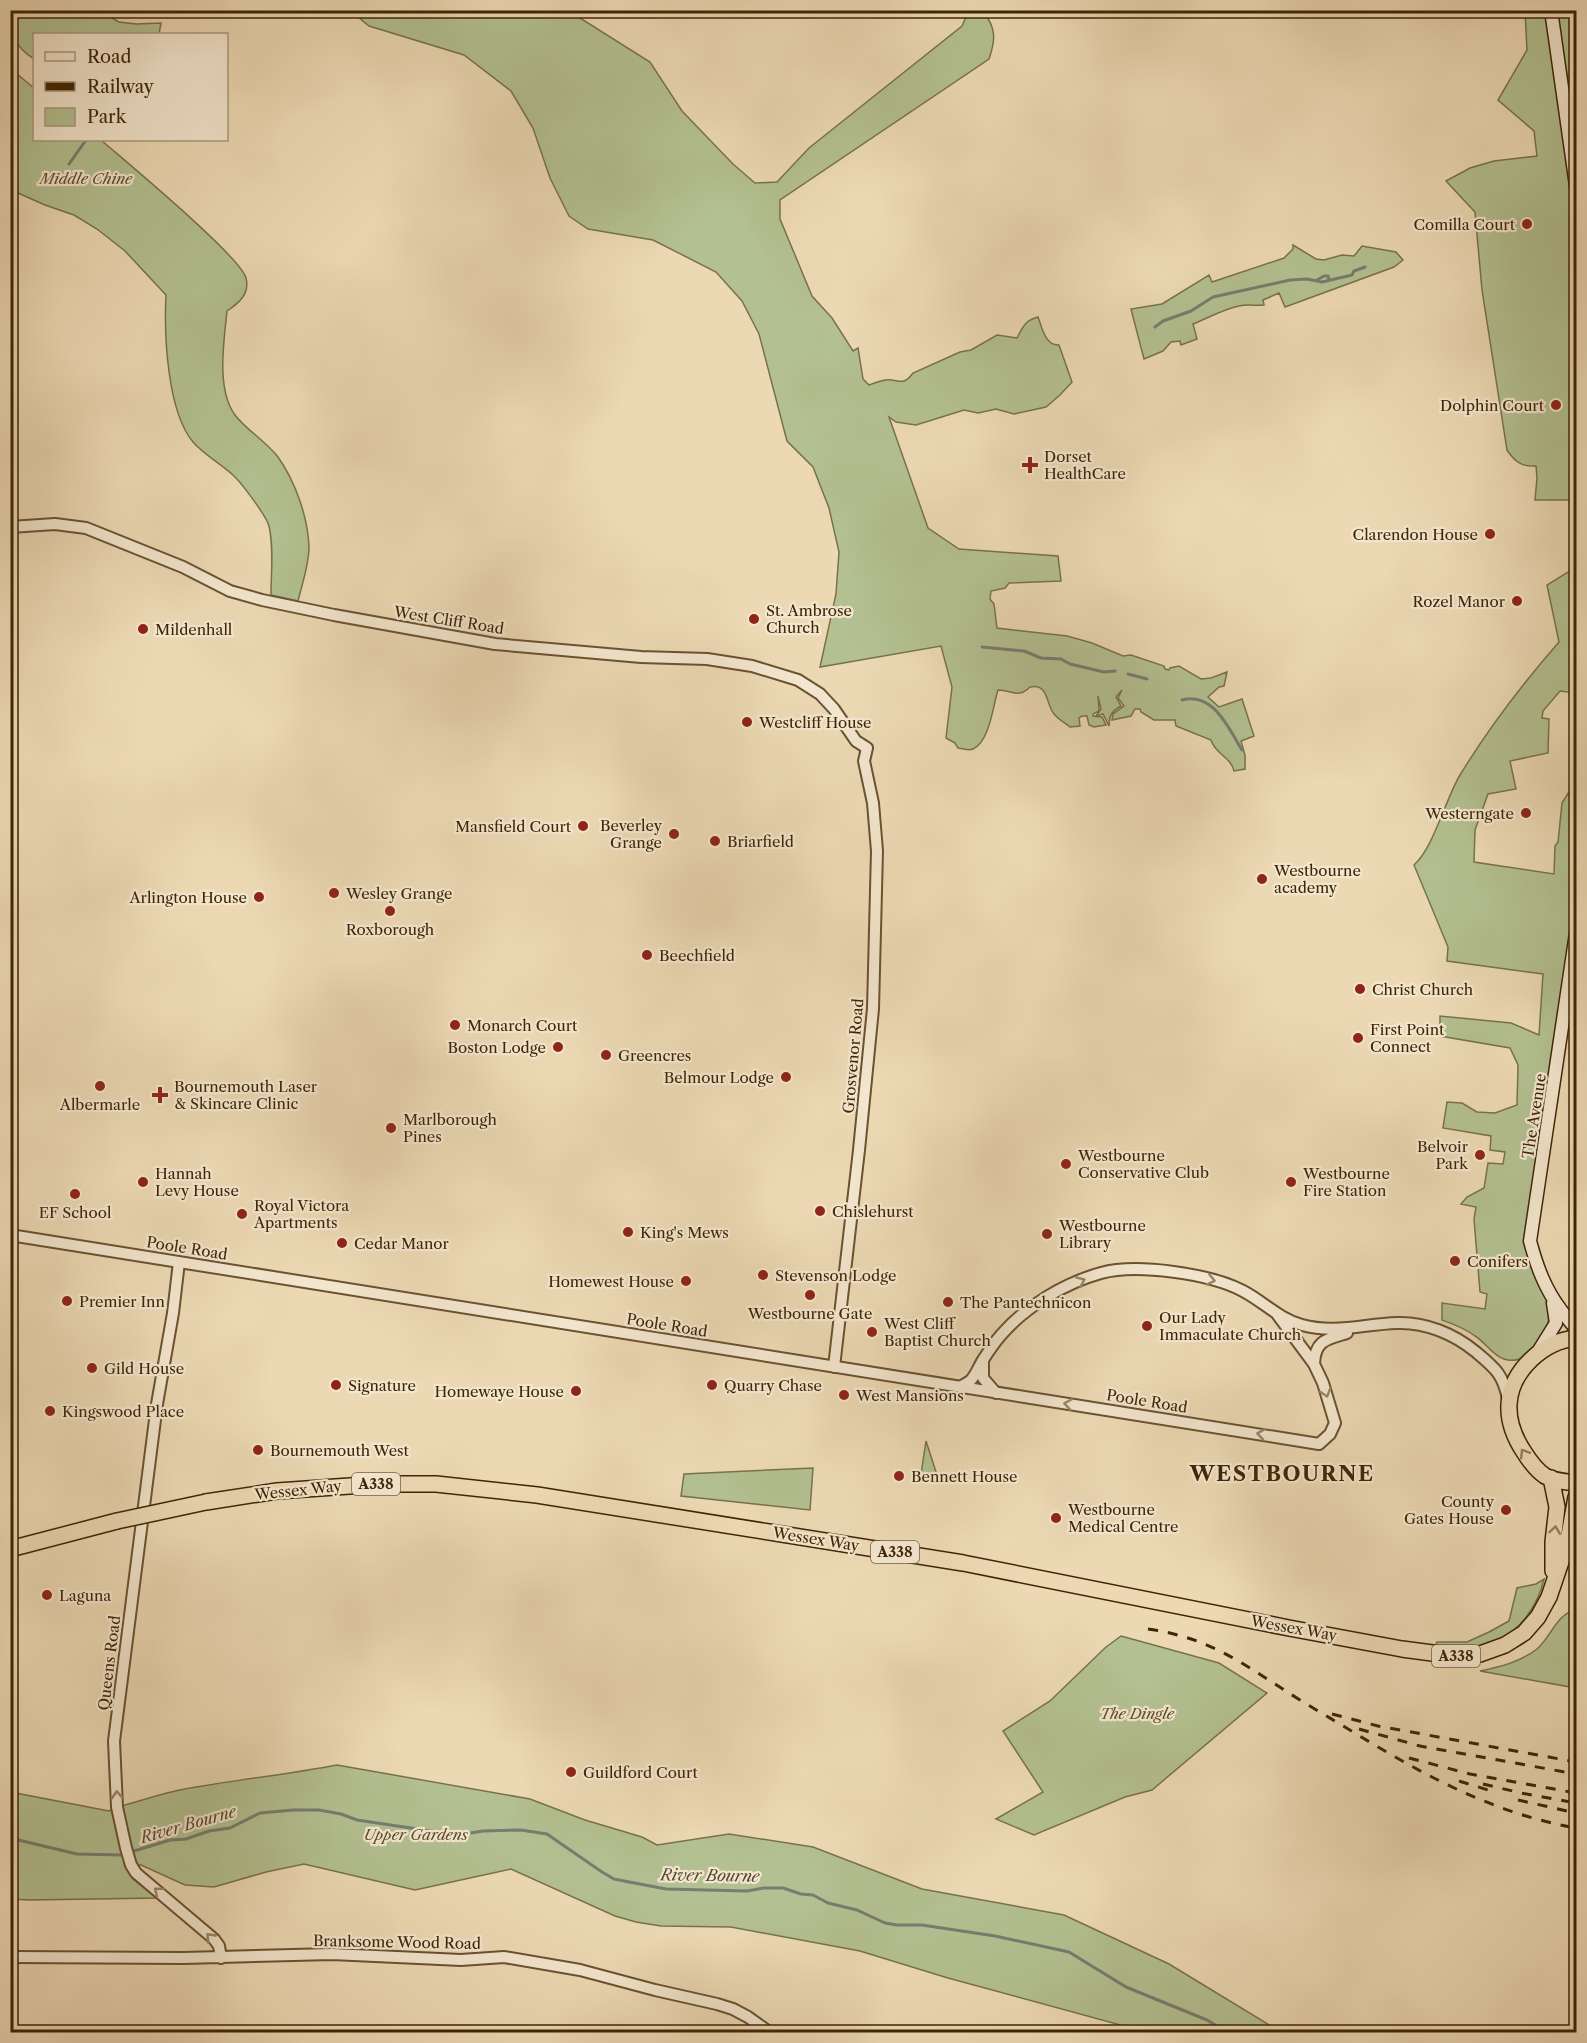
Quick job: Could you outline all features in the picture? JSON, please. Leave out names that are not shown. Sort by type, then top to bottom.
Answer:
[{"type":"highway","points":[[1576,1338],[1564,1340],[1534,1356],[1515,1382],[1509,1402],[1511,1425],[1530,1462],[1545,1476],[1576,1483]]},
{"type":"highway","name":"Wessex Way","points":[[10,1548],[117,1521],[206,1502],[317,1487],[413,1484],[515,1492],[963,1563],[1402,1649],[1469,1655],[1480,1654],[1504,1645],[1524,1633],[1544,1607],[1553,1583],[1553,1542],[1557,1507],[1551,1478]]},
{"type":"highway","name":"A338","points":[[1553,1583],[1568,1541],[1576,1497]]},
{"type":"main road","points":[[1551,10],[1576,186]]},
{"type":"main road","name":"The Avenue","points":[[1576,933],[1530,1241],[1537,1268],[1553,1299],[1576,1328]]},
{"type":"main road","name":"The Avenue","points":[[1534,1356],[1556,1323],[1553,1299]]},
{"type":"street","name":"West Cliff Road","points":[[10,527],[55,524],[86,528],[183,567],[230,591],[334,615],[495,644],[641,657],[707,660],[752,666],[798,680],[820,694],[856,741],[867,748]]},
{"type":"street","name":"Grosvenor Road","points":[[834,1367],[873,1009],[877,851],[873,803],[864,761],[867,748]]},
{"type":"street","name":"Poole Road","points":[[10,1235],[1319,1444],[1330,1434],[1335,1423],[1323,1383],[1314,1364]]},
{"type":"street","name":"Queens Road","points":[[179,1262],[173,1313],[157,1404],[114,1742],[117,1807],[128,1853],[136,1873],[214,1939],[219,1946],[220,1958]]},
{"type":"street","points":[[960,1387],[972,1380],[1002,1334],[1030,1308],[1067,1287],[1103,1273],[1136,1269],[1180,1274],[1219,1282],[1241,1290],[1290,1322],[1315,1328],[1363,1328],[1397,1323],[1438,1330],[1468,1346],[1496,1369],[1505,1384],[1509,1402]]},
{"type":"street","points":[[1277,1314],[1314,1364]]},
{"type":"street","points":[[1314,1364],[1316,1349],[1327,1339],[1363,1328]]},
{"type":"street","points":[[1496,1369],[1512,1370],[1534,1356]]},
{"type":"street","points":[[983,1360],[983,1378],[996,1393]]},
{"type":"street","name":"Branksome Wood Road","points":[[10,1957],[220,1958],[332,1954],[461,1960],[504,1957],[589,1972],[717,2004],[741,2013],[769,2032]]},
{"type":"green space","points":[[10,11],[100,11],[119,22],[161,23],[159,33],[33,33],[33,58],[18,44],[11,26]]},
{"type":"green space","points":[[351,11],[569,11],[650,62],[682,111],[733,164],[755,183],[777,182],[809,148],[962,26],[965,19],[962,11],[983,11],[994,34],[989,59],[780,200],[780,219],[812,296],[832,318],[853,351],[858,348],[863,379],[869,385],[885,380],[906,380],[913,373],[960,352],[971,350],[997,335],[1017,338],[1027,323],[1038,317],[1047,339],[1059,345],[1072,382],[1046,407],[1014,414],[996,409],[978,413],[964,410],[916,425],[896,422],[889,417],[928,528],[959,549],[1058,556],[1061,581],[1009,583],[1005,588],[991,591],[990,599],[994,604],[997,628],[1067,636],[1092,643],[1123,656],[1131,655],[1164,666],[1165,669],[1169,670],[1179,666],[1201,679],[1227,672],[1224,686],[1219,687],[1208,697],[1219,707],[1242,699],[1254,736],[1241,741],[1245,755],[1245,769],[1234,771],[1230,762],[1216,749],[1211,740],[1176,726],[1175,720],[1154,720],[1140,709],[1135,709],[1131,716],[1112,720],[1113,714],[1124,706],[1118,698],[1122,690],[1116,697],[1121,706],[1112,714],[1109,726],[1103,714],[1096,716],[1101,709],[1098,696],[1099,711],[1093,716],[1102,717],[1106,725],[1094,727],[1089,725],[1087,716],[1082,716],[1079,718],[1080,726],[1070,727],[1051,710],[1041,688],[1030,687],[1022,693],[998,690],[987,731],[979,745],[968,750],[958,748],[955,743],[946,738],[952,687],[941,646],[820,667],[836,594],[839,552],[829,508],[813,467],[787,441],[759,334],[742,301],[716,272],[653,240],[588,229],[569,216],[550,178],[533,128],[511,91],[464,55],[369,26]]},
{"type":"green space","points":[[1525,11],[1576,11],[1576,500],[1535,500],[1536,466],[1519,463],[1507,450],[1482,290],[1475,212],[1446,181],[1470,168],[1494,161],[1537,156],[1534,131],[1498,100],[1527,50]]},
{"type":"green space","name":"Middle Chine","points":[[11,69],[33,87],[33,141],[102,141],[204,230],[239,267],[247,284],[245,293],[227,311],[223,365],[225,392],[235,415],[278,457],[300,500],[308,536],[309,554],[298,601],[271,595],[272,560],[267,522],[239,481],[197,447],[184,428],[169,372],[166,295],[125,251],[97,229],[74,215],[11,190]]},
{"type":"green space","points":[[1293,245],[1316,259],[1324,260],[1342,255],[1354,256],[1362,246],[1396,252],[1403,260],[1394,267],[1285,307],[1279,293],[1263,300],[1264,305],[1242,305],[1222,311],[1193,324],[1197,339],[1181,345],[1180,341],[1171,342],[1163,351],[1144,359],[1131,309],[1162,304],[1209,275],[1212,282],[1284,258],[1293,249]]},
{"type":"green space","points":[[1576,567],[1576,693],[1560,691],[1543,711],[1542,718],[1549,719],[1548,753],[1510,761],[1516,789],[1488,794],[1475,830],[1474,862],[1554,874],[1555,846],[1558,842],[1562,803],[1572,787],[1576,728],[1576,933],[1530,1241],[1548,1300],[1549,1315],[1547,1330],[1541,1343],[1527,1356],[1510,1360],[1496,1355],[1479,1339],[1459,1326],[1442,1320],[1442,1303],[1485,1309],[1487,1294],[1480,1292],[1474,1219],[1476,1207],[1461,1204],[1467,1197],[1484,1188],[1488,1163],[1503,1164],[1505,1152],[1490,1150],[1491,1136],[1443,1128],[1447,1102],[1462,1103],[1477,1112],[1495,1113],[1517,1105],[1518,1065],[1510,1048],[1440,1036],[1440,1016],[1511,1023],[1539,1035],[1543,974],[1447,961],[1448,947],[1414,865],[1428,847],[1460,775],[1482,741],[1559,642],[1547,585]]},
{"type":"green space","points":[[926,1441],[936,1472],[943,1483],[920,1481]]},
{"type":"green space","points":[[813,1468],[810,1510],[681,1496],[684,1474]]},
{"type":"green space","points":[[1544,1579],[1537,1599],[1526,1617],[1520,1625],[1503,1638],[1480,1647],[1434,1649],[1437,1642],[1467,1642],[1509,1621],[1517,1588],[1536,1584]]},
{"type":"green space","points":[[1576,1610],[1576,1688],[1480,1671],[1510,1663],[1530,1654],[1542,1644],[1564,1616]]},
{"type":"green space","name":"The Dingle","points":[[1121,1636],[1219,1663],[1267,1693],[1152,1790],[1125,1797],[1034,1835],[996,1819],[1043,1792],[1003,1731],[1050,1701],[1106,1647]]},
{"type":"green space","name":"Upper Gardens","points":[[337,1765],[530,1799],[585,1820],[642,1837],[657,1845],[729,1834],[813,1847],[922,1889],[1064,1915],[1169,1964],[1281,2032],[1146,2032],[948,1978],[860,1951],[731,1927],[661,1926],[636,1922],[615,1916],[511,1869],[415,1890],[304,1864],[214,1887],[185,1885],[141,1865],[132,1865],[133,1879],[157,1898],[11,1899],[10,1792],[109,1811],[180,1790]]},
{"type":"waterway","points":[[69,164],[85,141]]},
{"type":"waterway","points":[[1155,327],[1163,321],[1191,311],[1213,297],[1290,280],[1307,279],[1322,282],[1352,275],[1354,271],[1365,267]]},
{"type":"waterway","points":[[1317,280],[1324,276],[1328,276],[1329,279]]},
{"type":"waterway","points":[[982,647],[1024,651],[1041,658],[1061,659],[1070,664],[1104,672],[1115,671]]},
{"type":"waterway","points":[[1128,674],[1147,679]]},
{"type":"waterway","points":[[1182,700],[1203,701],[1211,706],[1219,714],[1242,750]]},
{"type":"waterway","name":"River Bourne","points":[[10,1838],[77,1854],[121,1855],[170,1840],[186,1839],[209,1831],[230,1828],[260,1813],[293,1810],[319,1810],[357,1820],[458,1835],[483,1831],[521,1830],[547,1834],[614,1879],[666,1889],[747,1891],[783,1888],[813,1895],[828,1903],[857,1910],[885,1923],[922,1925],[995,1936],[1069,1952],[1126,1987],[1207,2020],[1227,2032]]},
{"type":"railway","points":[[1148,1629],[1192,1639],[1229,1656],[1388,1753],[1439,1781],[1519,1814],[1576,1828]]},
{"type":"railway","points":[[1332,1714],[1378,1726],[1576,1762]]},
{"type":"railway","points":[[1359,1729],[1420,1746],[1576,1774]]},
{"type":"railway","points":[[1409,1758],[1470,1774],[1576,1793]]},
{"type":"railway","points":[[1459,1781],[1488,1790]]},
{"type":"railway","points":[[1483,1784],[1576,1803]]},
{"type":"railway","points":[[1518,1800],[1576,1813]]},
{"type":"place","name":"Comilla Court","points":[[1527,224]]},
{"type":"place","name":"Dolphin Court","points":[[1556,405]]},
{"type":"place","name":"Dorset HealthCare","points":[[1030,465]]},
{"type":"place","name":"Clarendon House","points":[[1490,534]]},
{"type":"place","name":"Rozel Manor","points":[[1517,601]]},
{"type":"place","name":"St. Ambrose Church","points":[[754,619]]},
{"type":"place","name":"Mildenhall","points":[[143,629]]},
{"type":"place","name":"Westcliff House","points":[[747,722]]},
{"type":"place","name":"Westerngate","points":[[1526,813]]},
{"type":"place","name":"Mansfield Court","points":[[583,826]]},
{"type":"place","name":"Beverley Grange","points":[[674,834]]},
{"type":"place","name":"Briarfield","points":[[715,841]]},
{"type":"place","name":"Westbourne academy","points":[[1262,879]]},
{"type":"place","name":"Wesley Grange","points":[[334,893]]},
{"type":"place","name":"Arlington House","points":[[259,897]]},
{"type":"place","name":"Roxborough","points":[[390,911]]},
{"type":"place","name":"Beechfield","points":[[647,955]]},
{"type":"place","name":"Christ Church","points":[[1360,989]]},
{"type":"place","name":"Monarch Court","points":[[455,1025]]},
{"type":"place","name":"First Point Connect","points":[[1358,1038]]},
{"type":"place","name":"Boston Lodge","points":[[558,1047]]},
{"type":"place","name":"Greencres","points":[[606,1055]]},
{"type":"place","name":"Belmour Lodge","points":[[786,1077]]},
{"type":"place","name":"Albermarle","points":[[100,1086]]},
{"type":"place","name":"Bournemouth Laser & Skincare Clinic","points":[[160,1095]]},
{"type":"place","name":"Marlborough Pines","points":[[391,1128]]},
{"type":"place","name":"Belvoir Park","points":[[1480,1155]]},
{"type":"place","name":"Westbourne Conservative Club","points":[[1066,1164]]},
{"type":"place","name":"Hannah Levy House","points":[[143,1182]]},
{"type":"place","name":"Westbourne Fire Station","points":[[1291,1182]]},
{"type":"place","name":"EF School","points":[[75,1194]]},
{"type":"place","name":"Chislehurst","points":[[820,1211]]},
{"type":"place","name":"Royal Victora Apartments","points":[[242,1214]]},
{"type":"place","name":"King's Mews","points":[[628,1232]]},
{"type":"place","name":"Westbourne Library","points":[[1047,1234]]},
{"type":"place","name":"Cedar Manor","points":[[342,1243]]},
{"type":"place","name":"Conifers","points":[[1455,1261]]},
{"type":"place","name":"Stevenson Lodge","points":[[763,1275]]},
{"type":"place","name":"Homewest House","points":[[686,1281]]},
{"type":"place","name":"Westbourne Gate","points":[[810,1295]]},
{"type":"place","name":"Premier Inn","points":[[67,1301]]},
{"type":"place","name":"The Pantechnicon","points":[[948,1302]]},
{"type":"place","name":"Our Lady Immaculate Church","points":[[1147,1326]]},
{"type":"place","name":"West Cliff Baptist Church","points":[[872,1332]]},
{"type":"place","name":"Gild House","points":[[92,1368]]},
{"type":"place","name":"Signature","points":[[336,1385]]},
{"type":"place","name":"Quarry Chase","points":[[712,1385]]},
{"type":"place","name":"Homewaye House","points":[[576,1391]]},
{"type":"place","name":"West Mansions","points":[[844,1395]]},
{"type":"place","name":"Kingswood Place","points":[[50,1411]]},
{"type":"place","name":"Bournemouth West","points":[[258,1450]]},
{"type":"place","name":"Bennett House","points":[[899,1476]]},
{"type":"place","name":"County Gates House","points":[[1506,1510]]},
{"type":"place","name":"Westbourne Medical Centre","points":[[1056,1518]]},
{"type":"place","name":"Laguna","points":[[47,1595]]},
{"type":"place","name":"Guildford Court","points":[[571,1772]]},
{"type":"district","name":"WESTBOURNE","points":[[1282,1473]]}]
